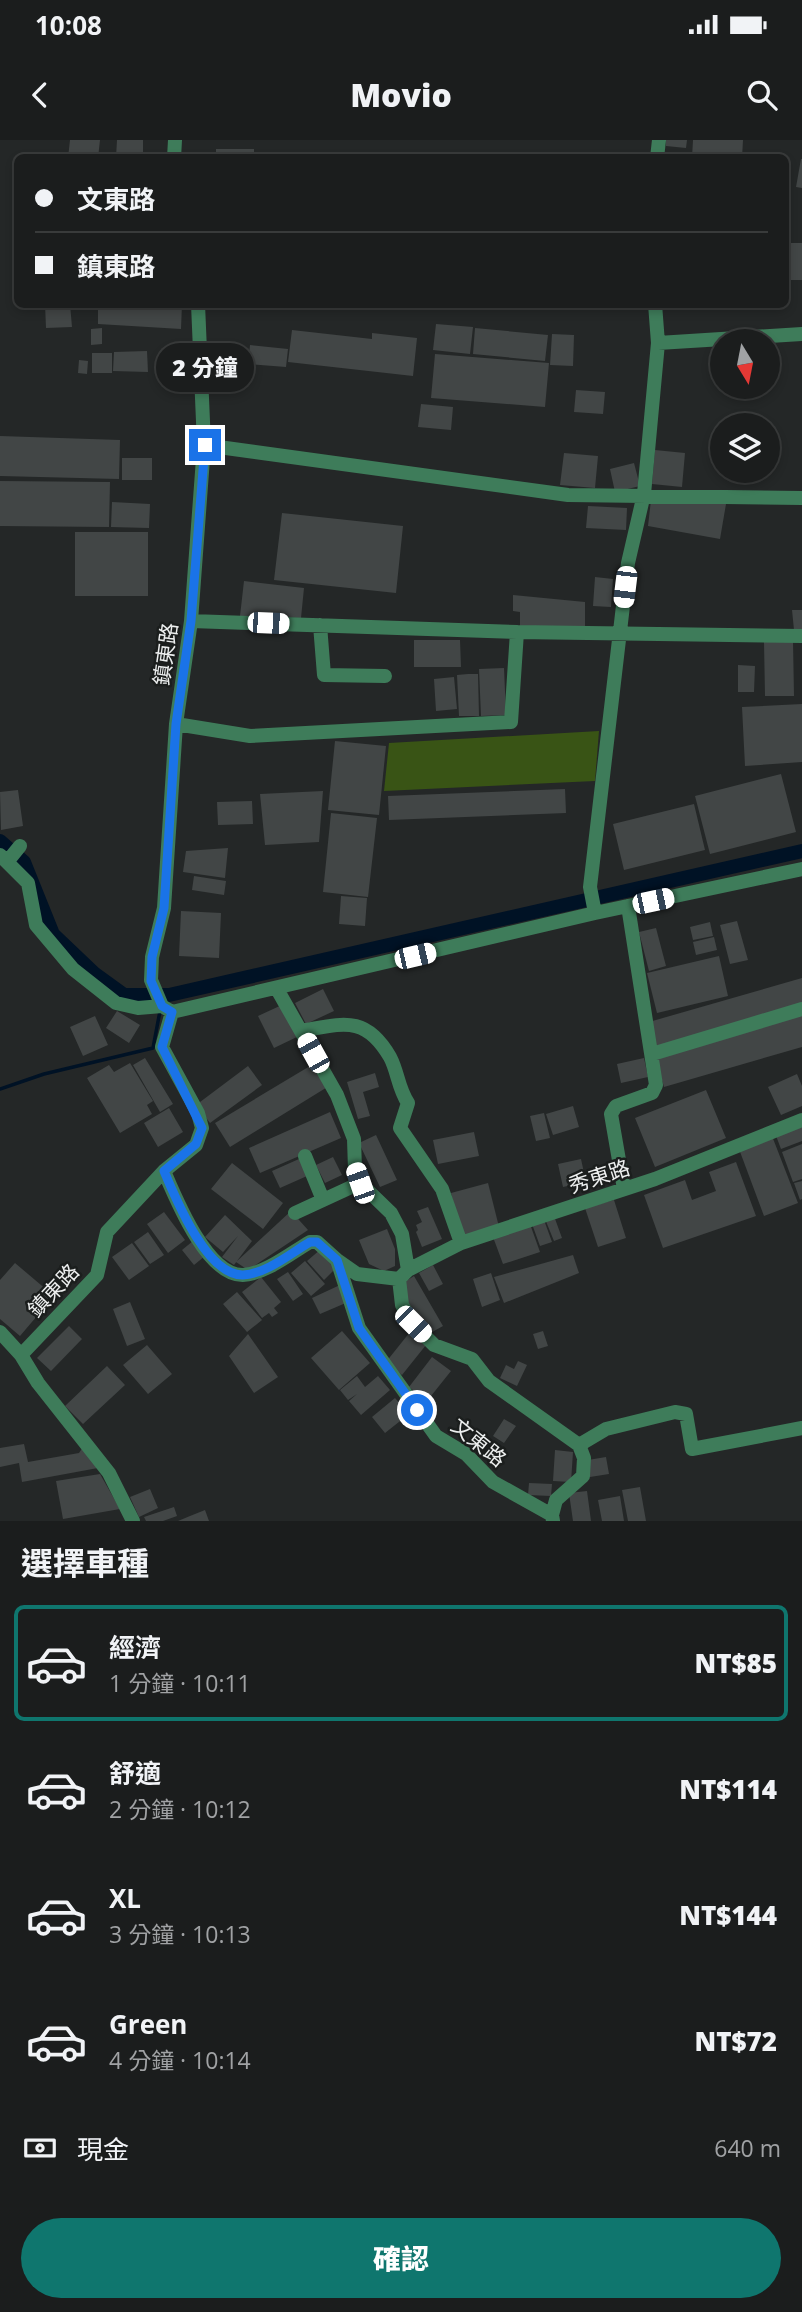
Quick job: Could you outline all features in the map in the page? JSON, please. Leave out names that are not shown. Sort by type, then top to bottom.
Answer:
[{"type":"street","name":"鎮東路","points":[[21,1355],[97,1275],[107,1232],[164,1171],[196,1144],[202,1128],[162,1047],[167,1009],[151,981],[152,957],[164,908],[176,724],[191,621],[205,445],[198,308]]},
{"type":"street","points":[[594,908],[590,887],[619,634],[628,563],[644,494],[658,343],[655,308]]},
{"type":"street","points":[[658,343],[802,334]]},
{"type":"street","points":[[205,445],[568,495],[802,498]]},
{"type":"street","points":[[191,621],[517,632],[802,636]]},
{"type":"street","points":[[320,625],[324,675],[385,676]]},
{"type":"street","points":[[176,724],[250,736],[511,722],[517,632]]},
{"type":"street","points":[[20,846],[4,859],[28,883],[36,925],[73,969],[116,1003],[138,1008],[167,1009],[277,989],[594,908],[628,906],[802,869]]},
{"type":"street","points":[[624,1189],[611,1114],[616,1105],[652,1093],[656,1084],[628,906]]},
{"type":"street","points":[[277,989],[337,1096],[354,1139],[355,1169],[360,1183],[391,1213],[402,1234],[402,1305],[413,1324],[434,1345],[472,1359],[489,1381],[579,1445],[584,1458],[583,1476],[556,1500],[552,1518]]},
{"type":"street","points":[[652,1054],[802,1009]]},
{"type":"street","points":[[300,1031],[349,1023],[363,1026],[391,1058],[399,1090],[408,1103],[400,1128],[442,1189],[461,1243]]},
{"type":"street","name":"秀東路","points":[[404,1275],[461,1243],[624,1189],[802,1120]]},
{"type":"street","points":[[305,1156],[323,1200]]},
{"type":"street","points":[[164,1171],[192,1233],[229,1273],[242,1275],[257,1272],[310,1242],[317,1242],[357,1274],[404,1275]]},
{"type":"street","points":[[295,1213],[360,1183]]},
{"type":"street","name":"文東路","points":[[337,1260],[359,1328],[436,1436],[466,1454],[493,1482],[552,1518]]},
{"type":"street","points":[[0,1332],[21,1355],[38,1383],[109,1473],[132,1521]]},
{"type":"street","points":[[579,1445],[606,1429],[675,1412],[686,1414],[692,1449],[802,1428]]},
{"type":"green space","points":[[599,731],[595,781],[384,791],[389,743]]},
{"type":"building","points":[[70,140],[100,140],[98,154],[68,154]]},
{"type":"building","points":[[117,140],[143,140],[143,154],[116,154]]},
{"type":"building","points":[[666,140],[687,140],[686,148],[666,146]]},
{"type":"building","points":[[693,140],[743,140],[742,154],[692,154]]},
{"type":"building","points":[[216,149],[254,149],[254,154],[216,154]]},
{"type":"building","points":[[802,159],[802,188],[796,187]]},
{"type":"building","points":[[789,243],[802,243],[802,280],[789,280]]},
{"type":"building","points":[[45,308],[70,308],[72,327],[46,328]]},
{"type":"building","points":[[98,308],[182,308],[181,329],[98,324]]},
{"type":"building","points":[[436,324],[473,327],[470,354],[433,350]]},
{"type":"building","points":[[102,328],[102,344],[91,345],[91,329]]},
{"type":"building","points":[[475,328],[548,335],[545,361],[473,354]]},
{"type":"building","points":[[292,330],[372,339],[372,333],[417,338],[413,376],[288,362]]},
{"type":"building","points":[[552,334],[574,335],[573,366],[550,365]]},
{"type":"building","points":[[250,345],[288,349],[286,367],[248,364]]},
{"type":"building","points":[[147,351],[148,372],[113,371],[114,352]]},
{"type":"building","points":[[92,353],[112,353],[112,373],[92,373]]},
{"type":"building","points":[[435,354],[549,363],[545,407],[431,398]]},
{"type":"building","points":[[79,360],[88,361],[87,374],[78,373]]},
{"type":"building","points":[[576,390],[605,392],[603,414],[574,412]]},
{"type":"building","points":[[421,404],[453,407],[451,430],[418,427]]},
{"type":"building","points":[[0,436],[120,440],[119,479],[0,476]]},
{"type":"building","points":[[655,450],[685,453],[682,487],[652,484]]},
{"type":"building","points":[[564,453],[598,456],[595,488],[560,485]]},
{"type":"building","points":[[122,458],[152,458],[152,480],[122,480]]},
{"type":"building","points":[[634,463],[640,486],[615,492],[610,469]]},
{"type":"building","points":[[0,481],[110,482],[109,527],[0,526]]},
{"type":"building","points":[[651,500],[726,504],[720,539],[648,526]]},
{"type":"building","points":[[112,502],[150,504],[149,528],[111,527]]},
{"type":"building","points":[[588,506],[627,508],[626,530],[586,528]]},
{"type":"building","points":[[282,513],[403,526],[396,593],[274,580]]},
{"type":"building","points":[[75,532],[148,532],[148,596],[75,596]]},
{"type":"building","points":[[595,577],[613,579],[611,607],[593,606]]},
{"type":"building","points":[[244,581],[304,588],[301,618],[240,616]]},
{"type":"building","points":[[513,595],[585,602],[585,627],[520,629],[520,612],[513,611]]},
{"type":"building","points":[[792,610],[802,610],[802,630],[794,630]]},
{"type":"building","points":[[414,640],[460,640],[461,667],[414,667]]},
{"type":"building","points":[[793,641],[794,696],[765,696],[764,642]]},
{"type":"building","points":[[738,665],[755,666],[754,692],[738,692]]},
{"type":"building","points":[[504,668],[506,715],[481,716],[479,669]]},
{"type":"building","points":[[478,674],[479,716],[459,716],[457,675]]},
{"type":"building","points":[[454,677],[457,709],[436,711],[434,679]]},
{"type":"building","points":[[802,704],[802,762],[745,766],[742,707]]},
{"type":"building","points":[[335,741],[386,746],[379,815],[328,810]]},
{"type":"building","points":[[781,774],[796,832],[710,854],[695,796]]},
{"type":"building","points":[[565,789],[566,813],[389,820],[388,796]]},
{"type":"building","points":[[18,790],[23,826],[1,830],[0,792]]},
{"type":"building","points":[[323,791],[319,842],[265,845],[260,794]]},
{"type":"building","points":[[252,801],[253,824],[218,825],[217,802]]},
{"type":"building","points":[[694,804],[705,850],[624,870],[613,824]]},
{"type":"building","points":[[331,813],[377,818],[368,897],[323,892]]},
{"type":"building","points":[[228,848],[225,878],[183,872],[186,851]]},
{"type":"building","points":[[194,876],[226,881],[224,895],[192,890]]},
{"type":"building","points":[[341,896],[367,898],[365,926],[339,924]]},
{"type":"building","points":[[181,911],[221,913],[219,958],[179,956]]},
{"type":"building","points":[[737,921],[748,960],[730,964],[720,925]]},
{"type":"building","points":[[710,922],[713,936],[693,940],[690,927]]},
{"type":"building","points":[[656,928],[666,966],[649,971],[639,932]]},
{"type":"building","points":[[714,937],[717,950],[696,955],[693,942]]},
{"type":"building","points":[[719,956],[728,996],[657,1013],[647,973]]},
{"type":"building","points":[[802,978],[802,1004],[656,1047],[649,1022]]},
{"type":"building","points":[[323,989],[334,1011],[306,1024],[295,1003]]},
{"type":"building","points":[[284,1004],[299,1036],[274,1048],[258,1016]]},
{"type":"building","points":[[117,1011],[140,1025],[129,1043],[106,1028]]},
{"type":"building","points":[[802,1014],[802,1047],[664,1087],[655,1056]]},
{"type":"building","points":[[95,1016],[108,1045],[83,1056],[70,1027]]},
{"type":"building","points":[[145,1058],[173,1104],[160,1112],[133,1065]]},
{"type":"building","points":[[644,1058],[648,1077],[621,1083],[617,1064]]},
{"type":"building","points":[[130,1063],[153,1101],[147,1105],[152,1114],[120,1133],[87,1078],[109,1065],[114,1072]]},
{"type":"building","points":[[315,1063],[329,1086],[230,1147],[215,1123]]},
{"type":"building","points":[[248,1066],[262,1085],[210,1123],[196,1105]]},
{"type":"building","points":[[375,1073],[379,1087],[363,1092],[370,1116],[358,1119],[347,1082]]},
{"type":"building","points":[[797,1074],[802,1086],[802,1106],[781,1115],[768,1087]]},
{"type":"building","points":[[706,1090],[726,1138],[655,1167],[635,1118]]},
{"type":"building","points":[[573,1106],[579,1127],[553,1135],[546,1114]]},
{"type":"building","points":[[169,1108],[183,1132],[158,1147],[144,1123]]},
{"type":"building","points":[[330,1112],[341,1138],[260,1173],[249,1148]]},
{"type":"building","points":[[544,1113],[550,1138],[536,1141],[530,1116]]},
{"type":"building","points":[[802,1123],[802,1141],[781,1149],[775,1133]]},
{"type":"building","points":[[474,1132],[479,1156],[438,1164],[433,1140]]},
{"type":"building","points":[[376,1135],[397,1180],[380,1187],[359,1143]]},
{"type":"building","points":[[772,1136],[798,1203],[764,1216],[739,1149]]},
{"type":"building","points":[[802,1144],[802,1179],[793,1182],[782,1152]]},
{"type":"building","points":[[333,1157],[342,1175],[325,1183],[316,1165]]},
{"type":"building","points":[[299,1159],[307,1176],[280,1188],[272,1171]]},
{"type":"building","points":[[581,1159],[586,1182],[563,1187],[558,1164]]},
{"type":"building","points":[[736,1162],[756,1216],[663,1248],[644,1195],[685,1180],[692,1200],[716,1191],[709,1172]]},
{"type":"building","points":[[232,1163],[283,1203],[263,1229],[211,1189]]},
{"type":"building","points":[[802,1181],[802,1199],[800,1200],[794,1183]]},
{"type":"building","points":[[488,1183],[499,1227],[461,1236],[451,1193]]},
{"type":"building","points":[[614,1200],[626,1238],[598,1247],[585,1208]]},
{"type":"building","points":[[428,1207],[442,1239],[422,1247],[416,1232],[416,1225],[422,1222],[417,1211]]},
{"type":"building","points":[[291,1211],[308,1230],[248,1270],[236,1262]]},
{"type":"building","points":[[164,1212],[185,1240],[168,1253],[147,1224]]},
{"type":"building","points":[[225,1215],[252,1241],[234,1265],[222,1257],[238,1236],[223,1252],[205,1237]]},
{"type":"building","points":[[554,1216],[562,1238],[554,1241],[545,1219]]},
{"type":"building","points":[[544,1220],[552,1242],[540,1246],[532,1224]]},
{"type":"building","points":[[530,1224],[540,1252],[503,1264],[493,1237]]},
{"type":"building","points":[[387,1229],[395,1249],[395,1266],[384,1271],[369,1264],[359,1240]]},
{"type":"building","points":[[148,1232],[164,1255],[150,1264],[134,1242]]},
{"type":"building","points":[[193,1241],[205,1256],[194,1265],[182,1250]]},
{"type":"building","points":[[132,1243],[149,1266],[129,1280],[112,1257]]},
{"type":"building","points":[[321,1249],[337,1267],[324,1280],[307,1261]]},
{"type":"building","points":[[573,1255],[579,1273],[504,1303],[494,1277]]},
{"type":"building","points":[[305,1261],[325,1284],[311,1296],[291,1273]]},
{"type":"building","points":[[15,1263],[54,1296],[20,1336],[0,1319],[0,1280]]},
{"type":"building","points":[[433,1265],[443,1284],[429,1291],[419,1273]]},
{"type":"building","points":[[288,1272],[303,1294],[293,1301],[277,1279]]},
{"type":"building","points":[[491,1273],[500,1300],[482,1307],[473,1279]]},
{"type":"building","points":[[414,1276],[443,1326],[425,1336],[401,1293],[406,1281]]},
{"type":"building","points":[[261,1277],[281,1302],[274,1308],[278,1313],[272,1317],[269,1313],[262,1318],[242,1292]]},
{"type":"building","points":[[340,1285],[348,1302],[320,1314],[312,1298]]},
{"type":"building","points":[[237,1292],[262,1320],[247,1332],[223,1304]]},
{"type":"building","points":[[130,1302],[145,1339],[127,1346],[113,1309]]},
{"type":"building","points":[[69,1326],[82,1339],[51,1371],[37,1358]]},
{"type":"building","points":[[342,1331],[370,1363],[339,1390],[311,1358]]},
{"type":"building","points":[[543,1331],[548,1346],[538,1349],[533,1334]]},
{"type":"building","points":[[410,1332],[426,1345],[402,1375],[386,1362]]},
{"type":"building","points":[[248,1334],[278,1377],[254,1393],[229,1356]]},
{"type":"building","points":[[147,1345],[172,1374],[148,1394],[123,1365]]},
{"type":"building","points":[[432,1357],[451,1371],[427,1401],[409,1387]]},
{"type":"building","points":[[518,1361],[527,1365],[517,1386],[500,1378],[506,1365],[514,1369]]},
{"type":"building","points":[[107,1366],[125,1385],[83,1424],[65,1406]]},
{"type":"building","points":[[357,1376],[365,1387],[378,1376],[390,1390],[361,1415],[349,1401],[357,1394],[348,1400],[340,1390]]},
{"type":"building","points":[[395,1398],[409,1414],[385,1433],[372,1417]]},
{"type":"building","points":[[504,1419],[516,1426],[504,1443],[493,1436]]},
{"type":"building","points":[[24,1444],[28,1462],[79,1453],[83,1447],[98,1468],[22,1482],[19,1463],[0,1467],[0,1448]]},
{"type":"building","points":[[555,1450],[573,1452],[571,1482],[553,1481]]},
{"type":"building","points":[[606,1457],[609,1474],[590,1477],[588,1460]]},
{"type":"building","points":[[100,1474],[120,1509],[63,1519],[56,1481]]},
{"type":"building","points":[[529,1483],[552,1484],[551,1496],[528,1495]]},
{"type":"building","points":[[640,1487],[646,1521],[628,1521],[622,1490]]},
{"type":"building","points":[[150,1489],[158,1508],[139,1517],[130,1497]]},
{"type":"building","points":[[587,1491],[591,1521],[573,1521],[569,1493]]},
{"type":"building","points":[[620,1496],[624,1521],[602,1521],[598,1500]]},
{"type":"building","points":[[174,1507],[177,1516],[163,1521],[146,1521],[144,1517]]},
{"type":"building","points":[[205,1510],[209,1521],[178,1521],[190,1516]]},
{"type":"waterway","points":[[0,841],[24,862],[53,934],[95,974],[124,995],[169,995],[802,851]]},
{"type":"waterway","points":[[0,1089],[44,1074],[153,1048],[160,1011]]},
{"type":"route","points":[[205,445],[191,621],[176,724],[164,908],[152,957],[151,981],[162,1006],[172,1012],[162,1047],[198,1113],[202,1128],[196,1144],[164,1171],[192,1233],[229,1273],[242,1275],[257,1272],[310,1242],[317,1242],[337,1260],[359,1328],[417,1410]]}]
